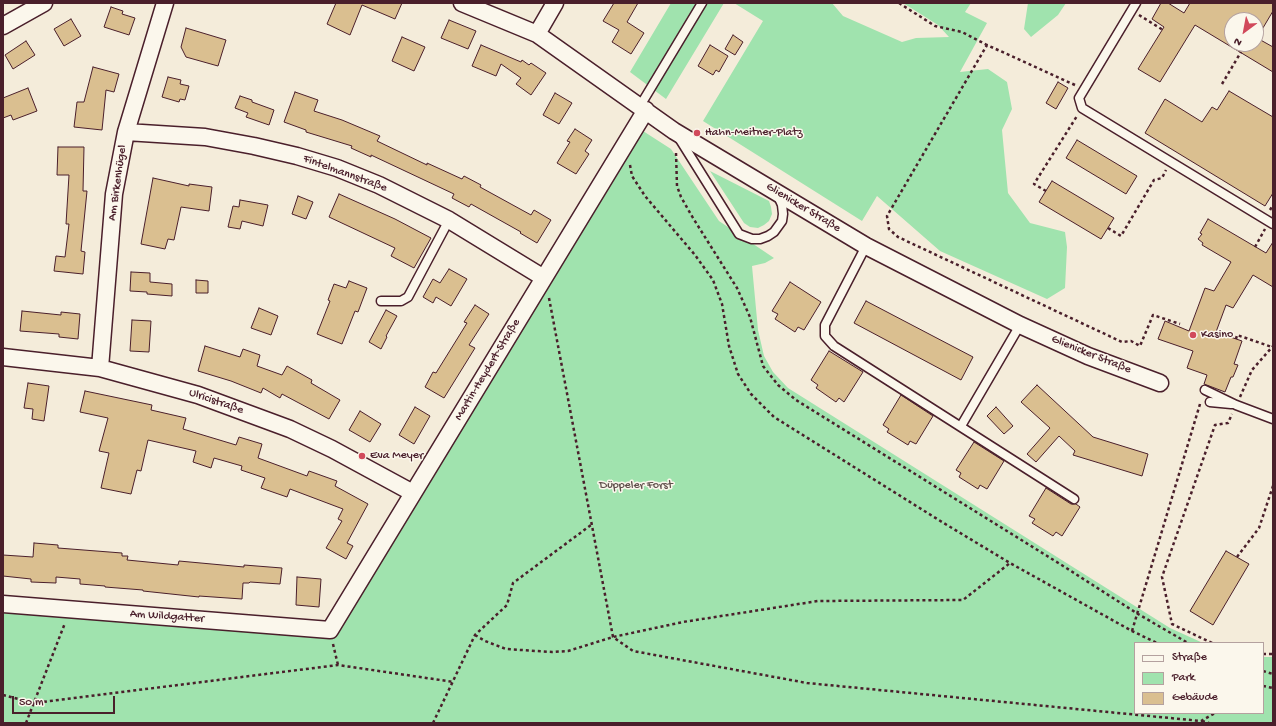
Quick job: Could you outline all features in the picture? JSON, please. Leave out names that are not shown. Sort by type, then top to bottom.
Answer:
[{"type":"street","points":[[3,26],[44,3]]},
{"type":"street","name":"Am Birkenhügel","points":[[100,368],[114,194],[126,132],[165,3]]},
{"type":"street","name":"Glienicker Straße","points":[[462,3],[536,34],[674,131],[866,246],[1020,325],[1088,356],[1160,383]]},
{"type":"street","points":[[536,34],[555,3]]},
{"type":"street","name":"Martin-Heydert-Straße","points":[[330,630],[544,278],[643,108]]},
{"type":"street","name":"Fintelmannstraße","points":[[126,132],[205,137],[297,156],[337,168],[379,185],[449,220],[544,278]]},
{"type":"street","name":"Ulricistraße","points":[[3,358],[100,368],[198,395],[290,429],[332,448],[413,493]]},
{"type":"street","name":"Am Wildgatter","points":[[3,604],[330,630]]},
{"type":"lane","points":[[643,108],[702,3]]},
{"type":"lane","points":[[1136,3],[1079,98],[1082,108],[1271,223]]},
{"type":"lane","points":[[674,131],[739,234],[752,239],[760,239],[768,236],[778,227],[783,214],[779,197],[774,191]]},
{"type":"lane","points":[[381,301],[402,301],[408,297],[449,220]]},
{"type":"lane","points":[[866,246],[825,325],[825,336],[834,346],[1074,499]]},
{"type":"lane","points":[[961,426],[1020,325]]},
{"type":"lane","points":[[1205,390],[1236,405],[1273,418]]},
{"type":"lane","points":[[1210,402],[1236,405]]},
{"type":"path","points":[[899,3],[935,26],[962,32],[987,45],[1085,89]]},
{"type":"path","points":[[1132,11],[1162,30]]},
{"type":"path","points":[[987,45],[887,216],[889,229],[898,237],[1122,342],[1131,341],[1140,346],[1153,315],[1180,324]]},
{"type":"path","points":[[1222,84],[1241,52]]},
{"type":"path","points":[[1046,191],[1034,184],[1082,108]]},
{"type":"path","points":[[674,131],[678,186],[681,197],[737,288],[750,317],[763,366],[778,385],[796,400],[1138,614],[1186,642]]},
{"type":"path","points":[[1108,228],[1121,236],[1154,180],[1162,178],[1171,162]]},
{"type":"path","points":[[632,176],[649,201],[695,254],[713,280],[722,304],[729,346],[738,374],[751,394],[774,417],[1010,563],[1132,631],[1155,642]]},
{"type":"path","points":[[1255,247],[1271,223]]},
{"type":"path","points":[[554,319],[565,385],[613,637],[633,651],[807,683],[1209,723]]},
{"type":"path","points":[[1210,642],[1172,624],[1162,577],[1215,425],[1228,423],[1252,370],[1272,346],[1237,334],[1236,339]]},
{"type":"path","points":[[1132,631],[1201,400]]},
{"type":"path","points":[[1237,557],[1259,528],[1273,486]]},
{"type":"path","points":[[434,723],[476,635],[507,605],[514,583],[592,524]]},
{"type":"path","points":[[476,635],[506,649],[552,652],[568,651],[613,637],[683,622],[818,601],[963,600],[1010,563]]},
{"type":"path","points":[[26,723],[70,610]]},
{"type":"path","points":[[330,630],[338,665]]},
{"type":"path","points":[[3,695],[34,703],[338,665],[454,682]]},
{"type":"path","points":[[1201,721],[1213,714]]},
{"type":"green space","points":[[671,3],[724,3],[666,99],[630,72]]},
{"type":"green space","points":[[734,3],[832,3],[843,16],[902,42],[916,38],[949,37],[938,25],[903,3],[971,3],[965,12],[987,23],[960,72],[988,69],[1007,82],[1012,109],[1002,130],[1008,193],[1030,223],[1065,232],[1067,247],[1065,288],[1047,299],[940,251],[877,196],[862,221],[703,121],[763,21]]},
{"type":"green space","points":[[1028,3],[1066,3],[1058,15],[1031,37],[1024,29]]},
{"type":"green space","name":"Düppeler Forst","points":[[643,131],[671,149],[719,221],[774,258],[765,263],[752,266],[758,330],[764,356],[773,372],[788,388],[1170,628],[1201,642],[1134,642],[1134,714],[1264,714],[1264,657],[1273,657],[1273,723],[3,723],[3,613],[334,637]]},
{"type":"green space","points":[[710,171],[769,201],[772,214],[769,221],[758,228],[750,227],[744,223]]},
{"type":"building","points":[[336,3],[402,3],[395,19],[362,5],[350,35],[327,24]]},
{"type":"building","points":[[614,3],[638,3],[627,22],[644,33],[631,54],[612,42],[619,30],[603,21]]},
{"type":"building","points":[[1161,3],[1168,3],[1184,13],[1190,3],[1273,3],[1273,11],[1264,26],[1264,12],[1224,12],[1224,42],[1195,25],[1160,82],[1138,69],[1164,27],[1152,19]]},
{"type":"building","points":[[111,7],[123,11],[122,14],[135,18],[129,35],[104,27]]},
{"type":"building","points":[[71,19],[81,36],[64,46],[54,29]]},
{"type":"building","points":[[449,20],[476,31],[468,49],[441,38]]},
{"type":"building","points":[[186,28],[226,40],[218,66],[186,57],[181,47]]},
{"type":"building","points":[[733,35],[743,42],[735,55],[725,49]]},
{"type":"building","points":[[402,37],[425,47],[414,71],[392,61]]},
{"type":"building","points":[[26,41],[35,55],[13,69],[5,55]]},
{"type":"building","points":[[1264,42],[1273,47],[1273,72],[1240,52],[1264,52]]},
{"type":"building","points":[[481,45],[521,62],[522,60],[529,65],[531,63],[546,73],[531,95],[516,84],[521,78],[501,64],[496,76],[472,66]]},
{"type":"building","points":[[710,45],[728,56],[719,72],[716,70],[713,75],[698,66]]},
{"type":"building","points":[[93,67],[119,74],[114,92],[106,90],[102,130],[74,127],[77,102],[84,102]]},
{"type":"building","points":[[168,77],[181,80],[180,84],[189,86],[185,100],[180,99],[179,102],[162,97]]},
{"type":"building","points":[[1058,82],[1068,88],[1056,109],[1046,103]]},
{"type":"building","points":[[28,88],[37,111],[13,120],[11,115],[3,118],[3,98]]},
{"type":"building","points":[[1229,91],[1273,117],[1273,193],[1265,206],[1145,133],[1165,99],[1202,122],[1212,107],[1217,110]]},
{"type":"building","points":[[295,92],[318,100],[314,111],[342,120],[380,136],[377,141],[427,165],[427,163],[462,179],[464,176],[481,185],[480,187],[531,215],[534,210],[551,220],[537,243],[520,233],[521,232],[471,204],[469,207],[452,198],[454,194],[371,155],[371,157],[351,148],[352,146],[306,132],[306,130],[284,122]]},
{"type":"building","points":[[555,93],[572,103],[559,124],[543,115]]},
{"type":"building","points":[[240,96],[274,110],[269,125],[246,117],[248,113],[235,108]]},
{"type":"building","points":[[575,129],[592,140],[585,151],[589,154],[576,174],[557,163],[570,142],[567,141]]},
{"type":"building","points":[[1077,140],[1137,176],[1126,194],[1066,158]]},
{"type":"building","points":[[58,147],[84,147],[83,191],[87,191],[81,251],[85,252],[83,274],[54,271],[56,256],[65,257],[69,224],[66,224],[69,175],[57,175]]},
{"type":"building","points":[[153,178],[189,186],[189,184],[212,187],[209,211],[181,207],[174,240],[168,239],[165,249],[141,244]]},
{"type":"building","points":[[1052,181],[1114,218],[1101,239],[1039,202]]},
{"type":"building","points":[[339,194],[395,219],[431,238],[414,268],[391,256],[395,248],[329,217]]},
{"type":"building","points":[[298,196],[313,202],[306,219],[292,214]]},
{"type":"building","points":[[240,200],[268,205],[263,226],[242,221],[240,229],[228,227],[233,206],[239,207]]},
{"type":"building","points":[[1208,219],[1266,253],[1273,242],[1273,287],[1253,275],[1233,308],[1226,305],[1216,332],[1242,341],[1234,364],[1238,365],[1225,392],[1204,384],[1207,375],[1187,368],[1193,351],[1158,339],[1165,321],[1189,331],[1205,288],[1214,291],[1231,262],[1202,245],[1203,243],[1198,239],[1202,234],[1200,233]]},
{"type":"building","points":[[449,269],[467,279],[451,306],[436,297],[433,303],[423,297],[433,279],[440,283]]},
{"type":"building","points":[[131,272],[150,273],[150,282],[172,284],[172,296],[130,291]]},
{"type":"building","points":[[196,280],[208,281],[208,293],[196,293]]},
{"type":"building","points":[[349,281],[367,288],[358,312],[355,311],[342,344],[317,334],[330,301],[328,300],[334,284],[346,288]]},
{"type":"building","points":[[790,282],[821,302],[804,330],[798,327],[795,332],[775,319],[778,314],[772,311]]},
{"type":"building","points":[[866,301],[973,357],[961,380],[854,323]]},
{"type":"building","points":[[475,305],[489,314],[469,345],[475,348],[444,398],[425,387],[433,372],[436,373],[467,323],[464,322]]},
{"type":"building","points":[[259,308],[278,316],[271,335],[251,328]]},
{"type":"building","points":[[386,310],[397,316],[381,349],[369,342]]},
{"type":"building","points":[[22,311],[61,315],[61,312],[80,314],[78,339],[59,337],[59,334],[20,331]]},
{"type":"building","points":[[132,320],[151,321],[149,352],[130,351]]},
{"type":"building","points":[[205,346],[240,357],[243,349],[260,355],[257,366],[282,375],[287,366],[312,380],[311,383],[340,400],[329,419],[282,394],[280,398],[263,388],[261,393],[231,381],[198,371]]},
{"type":"building","points":[[829,351],[863,372],[844,402],[839,398],[836,402],[816,388],[818,385],[811,380]]},
{"type":"building","points":[[28,383],[49,386],[44,421],[32,419],[33,409],[24,408]]},
{"type":"building","points":[[1037,385],[1093,437],[1148,454],[1142,476],[1073,455],[1075,451],[1059,436],[1036,462],[1027,454],[1050,428],[1021,402]]},
{"type":"building","points":[[85,391],[152,405],[151,410],[186,418],[183,429],[236,445],[239,437],[262,444],[258,458],[307,476],[309,471],[337,481],[335,486],[368,504],[347,543],[353,546],[346,559],[326,548],[342,521],[338,519],[343,509],[290,489],[287,497],[261,488],[265,478],[241,470],[242,466],[214,458],[211,468],[193,462],[196,451],[148,440],[141,471],[137,470],[131,494],[101,488],[109,453],[99,451],[108,418],[80,412]]},
{"type":"building","points":[[901,395],[933,416],[916,444],[910,441],[908,445],[887,432],[889,429],[883,425]]},
{"type":"building","points":[[415,407],[430,416],[414,444],[399,435]]},
{"type":"building","points":[[996,407],[1013,426],[1004,434],[987,416]]},
{"type":"building","points":[[360,411],[381,424],[370,442],[349,430]]},
{"type":"building","points":[[974,442],[1004,461],[987,489],[980,485],[978,489],[959,477],[961,473],[956,470]]},
{"type":"building","points":[[1046,488],[1071,504],[1076,504],[1080,507],[1062,536],[1056,532],[1053,536],[1032,523],[1035,519],[1029,516]]},
{"type":"building","points":[[34,543],[58,545],[58,548],[122,553],[122,556],[128,556],[127,560],[178,565],[179,561],[244,567],[244,565],[282,568],[280,584],[243,583],[242,599],[199,597],[80,584],[80,579],[56,577],[56,583],[31,582],[31,579],[3,576],[3,555],[33,557]]},
{"type":"building","points":[[1226,551],[1249,564],[1213,625],[1190,611]]},
{"type":"building","points":[[297,577],[321,579],[319,607],[296,605]]},
{"type":"place","name":"Hahn-Meitner-Platz","points":[[697,133]]},
{"type":"place","name":"Kasino","points":[[1193,335]]},
{"type":"place","name":"Eva Meyer","points":[[362,456]]}]
